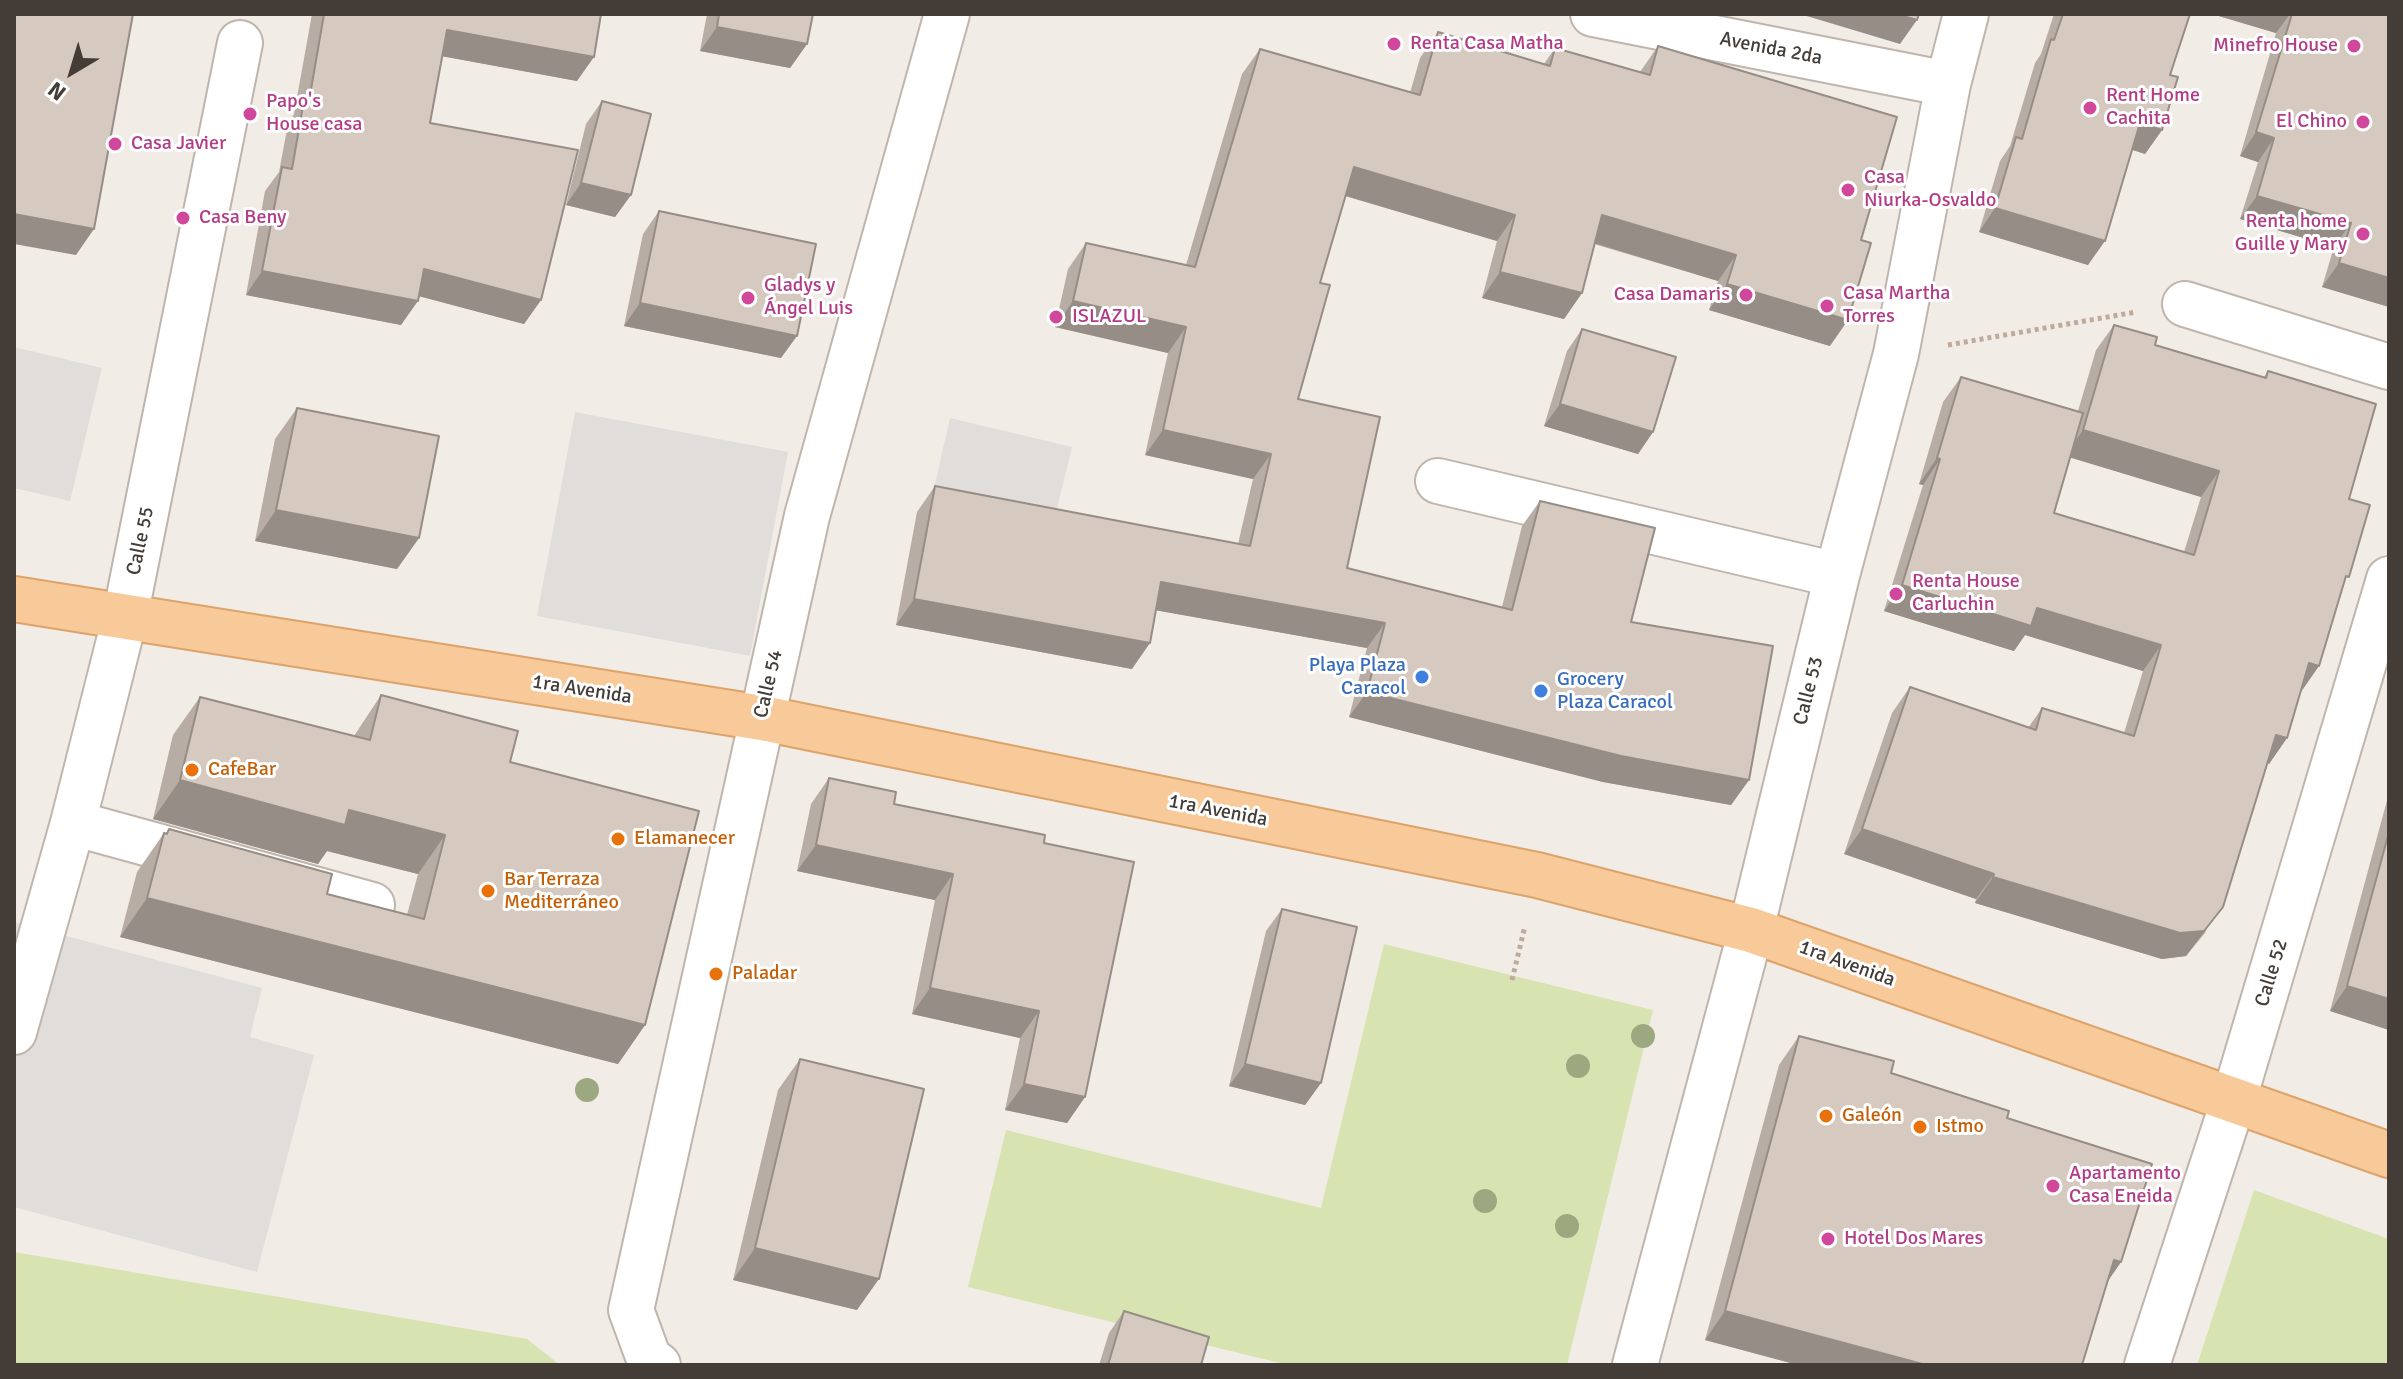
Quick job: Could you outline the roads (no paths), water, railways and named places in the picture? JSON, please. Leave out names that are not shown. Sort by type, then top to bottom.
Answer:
[{"type":"main road","name":"1ra Avenida","points":[[14,599],[762,718],[1537,875],[1751,930],[2389,1155]]},
{"type":"street","name":"Calle 54","points":[[654,1362],[631,1310],[807,516],[947,14]]},
{"type":"street","name":"Avenida 2da","points":[[1593,14],[1948,84]]},
{"type":"street","name":"Calle 53","points":[[1635,1365],[1751,930],[1837,575],[1896,354],[1948,84],[1966,14]]},
{"type":"street","name":"Calle 55","points":[[14,1032],[73,823],[125,617],[240,43]]},
{"type":"street","points":[[2185,304],[2389,367]]},
{"type":"street","points":[[1438,481],[1837,575]]},
{"type":"street","name":"Calle 52","points":[[2147,1365],[2233,1102],[2389,579]]},
{"type":"street","points":[[73,823],[372,905]]},
{"type":"place","name":"Renta Casa Matha","points":[[1394,44]]},
{"type":"place","name":"Minefro House","points":[[2354,46]]},
{"type":"place","name":"Rent Home Cachita","points":[[2090,108]]},
{"type":"place","name":"Papo's House casa","points":[[250,114]]},
{"type":"place","name":"El Chino","points":[[2363,122]]},
{"type":"place","name":"Casa Javier","points":[[115,144]]},
{"type":"place","name":"Casa Niurka-Osvaldo","points":[[1848,190]]},
{"type":"place","name":"Casa Beny","points":[[183,218]]},
{"type":"place","name":"Renta home Guille y Mary","points":[[2363,234]]},
{"type":"place","name":"Casa Damaris","points":[[1746,295]]},
{"type":"place","name":"Gladys y Ángel Luis","points":[[748,298]]},
{"type":"place","name":"Casa Martha Torres","points":[[1827,306]]},
{"type":"place","name":"ISLAZUL","points":[[1056,317]]},
{"type":"place","name":"Renta House Carluchin","points":[[1896,594]]},
{"type":"place","name":"Playa Plaza Caracol","points":[[1422,677]]},
{"type":"place","name":"Grocery Plaza Caracol","points":[[1541,691]]},
{"type":"place","name":"CafeBar","points":[[192,770]]},
{"type":"place","name":"Elamanecer","points":[[618,839]]},
{"type":"place","name":"Bar Terraza Mediterráneo","points":[[488,891]]},
{"type":"place","name":"Paladar","points":[[716,974]]},
{"type":"place","name":"Galeón","points":[[1826,1116]]},
{"type":"place","name":"Istmo","points":[[1920,1127]]},
{"type":"place","name":"Apartamento Casa Eneida","points":[[2053,1186]]},
{"type":"place","name":"Hotel Dos Mares","points":[[1828,1239]]}]
